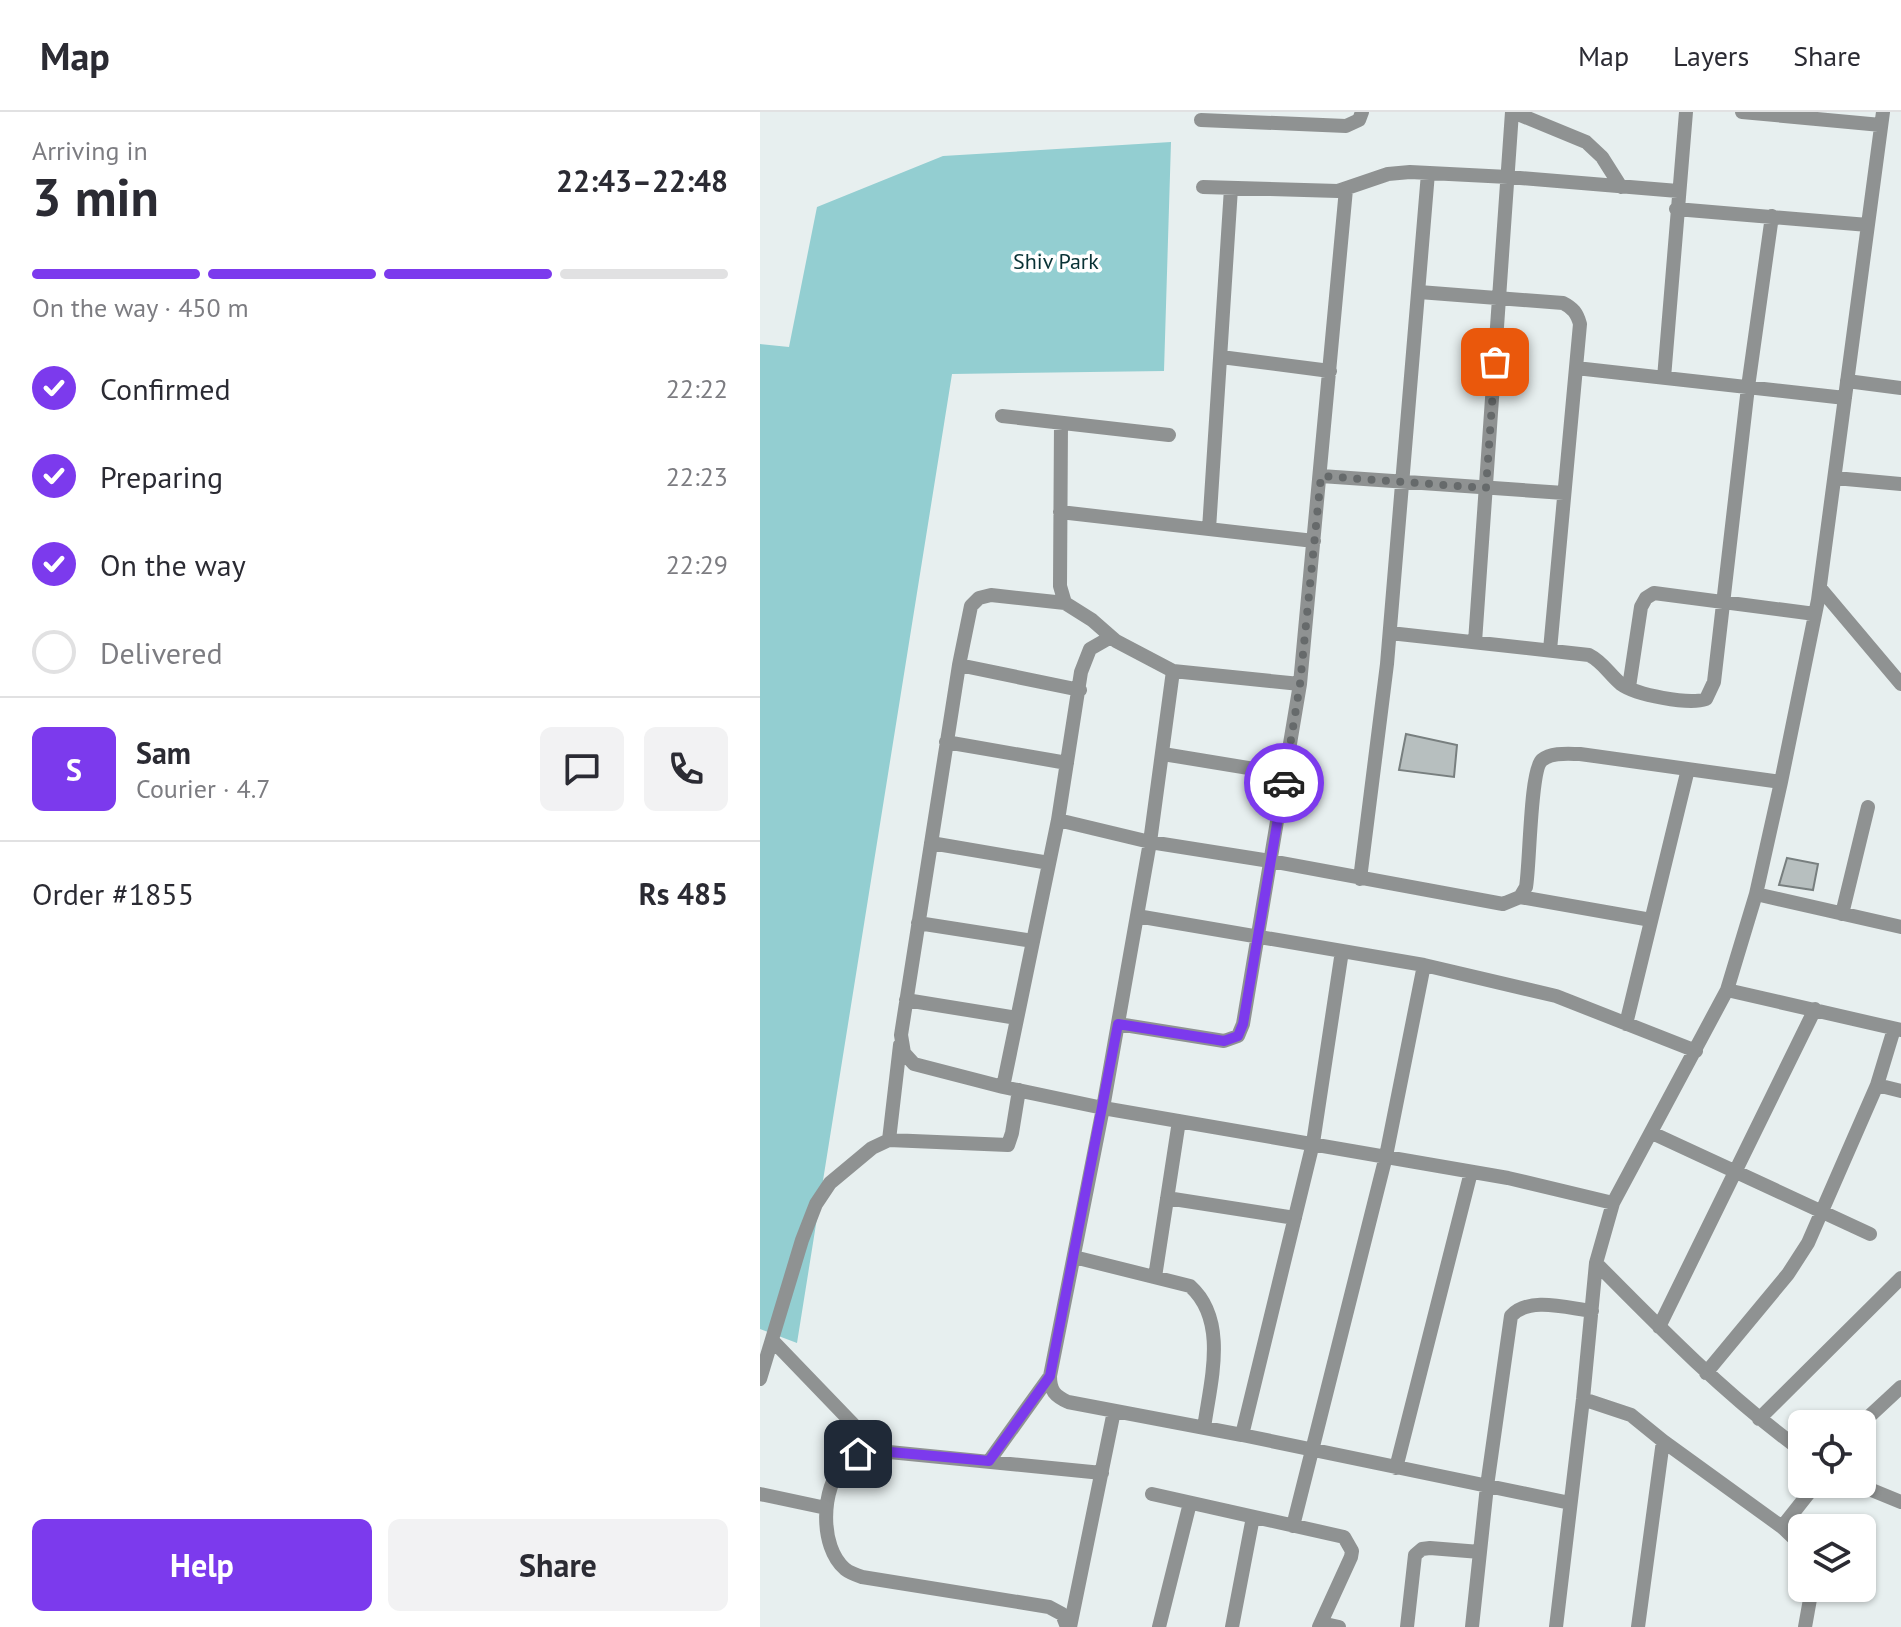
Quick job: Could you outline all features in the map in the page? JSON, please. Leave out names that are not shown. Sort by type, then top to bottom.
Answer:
[{"type":"street","points":[[1201,120],[1279,118],[1346,126],[1359,120],[1362,112]]},
{"type":"street","points":[[1475,642],[1512,112],[1586,142],[1602,157],[1621,187]]},
{"type":"street","points":[[1664,378],[1686,112]]},
{"type":"street","points":[[1556,1627],[1596,1263],[1613,1203],[1727,990],[1756,894],[1781,782],[1820,588],[1882,118],[1742,112]]},
{"type":"street","points":[[1360,879],[1390,633],[1428,173]]},
{"type":"street","points":[[1203,187],[1338,191],[1388,174],[1428,173],[1678,191]]},
{"type":"street","points":[[1209,529],[1231,188]]},
{"type":"street","points":[[1118,1024],[1231,1040],[1238,1036],[1243,1024],[1300,684],[1346,189]]},
{"type":"street","points":[[1676,209],[1868,225]]},
{"type":"street","points":[[1390,633],[1589,655],[1599,659],[1622,684],[1629,687],[1692,702],[1706,699],[1714,682],[1748,387],[1772,216]]},
{"type":"street","points":[[1419,292],[1563,303],[1571,307],[1580,324],[1550,650]]},
{"type":"street","points":[[1221,357],[1330,371]]},
{"type":"street","points":[[1576,368],[1845,398]]},
{"type":"street","points":[[1847,381],[1901,388]]},
{"type":"street","points":[[1002,416],[1169,435]]},
{"type":"street","points":[[1061,423],[1060,586],[1065,603]]},
{"type":"street","points":[[1321,476],[1564,493]]},
{"type":"street","points":[[1835,478],[1901,484]]},
{"type":"street","points":[[1060,512],[1314,541]]},
{"type":"street","points":[[1820,588],[1901,684]]},
{"type":"street","points":[[1629,687],[1641,607],[1646,598],[1654,593],[1815,614]]},
{"type":"street","points":[[889,1140],[906,1000],[946,742],[971,606],[979,598],[991,595],[1065,603],[1111,637],[1173,671],[1300,684]]},
{"type":"street","points":[[1003,1087],[1058,820],[1086,656],[1090,649],[1111,637]]},
{"type":"street","points":[[959,665],[1080,690]]},
{"type":"street","points":[[1173,671],[1150,842],[1050,1387],[1057,1397],[1068,1402],[1314,1449],[1570,1503]]},
{"type":"street","points":[[946,742],[1067,763]]},
{"type":"street","points":[[1163,754],[1285,774]]},
{"type":"street","points":[[1520,897],[1529,872],[1535,777],[1543,759],[1556,754],[1580,754],[1781,782]]},
{"type":"street","points":[[1626,1024],[1688,769]]},
{"type":"street","points":[[1842,914],[1868,807]]},
{"type":"street","points":[[1058,820],[1150,842],[1503,904],[1520,897],[1651,920]]},
{"type":"street","points":[[931,843],[1049,863]]},
{"type":"street","points":[[1756,894],[1901,927]]},
{"type":"street","points":[[1137,916],[1424,965],[1556,996],[1696,1051]]},
{"type":"street","points":[[918,923],[1033,941]]},
{"type":"street","points":[[1242,1435],[1313,1143],[1342,951]]},
{"type":"street","points":[[1293,1526],[1386,1156],[1424,965]]},
{"type":"street","points":[[1706,1373],[1788,1274],[1808,1243],[1898,1030],[1727,990]]},
{"type":"street","points":[[906,1000],[1017,1018]]},
{"type":"street","points":[[1659,1327],[1815,1009]]},
{"type":"street","points":[[901,1035],[904,1053],[914,1064],[1003,1087],[1103,1108],[1471,1172],[1613,1203]]},
{"type":"street","points":[[1877,1085],[1901,1091]]},
{"type":"street","points":[[760,1379],[806,1229],[830,1183],[872,1148],[889,1140],[1008,1145],[1019,1090]]},
{"type":"street","points":[[1155,1277],[1179,1121]]},
{"type":"street","points":[[1652,1133],[1870,1234]]},
{"type":"street","points":[[1396,1468],[1471,1172]]},
{"type":"street","points":[[1167,1198],[1295,1218]]},
{"type":"street","points":[[1074,1257],[1190,1286],[1199,1294],[1209,1313],[1214,1351],[1204,1428]]},
{"type":"street","points":[[1596,1263],[1706,1373],[1788,1441]]},
{"type":"street","points":[[1759,1419],[1901,1278]]},
{"type":"street","points":[[1472,1627],[1487,1486],[1511,1316],[1527,1305],[1592,1311]]},
{"type":"street","points":[[773,1341],[879,1451]]},
{"type":"street","points":[[989,1461],[1050,1376]]},
{"type":"street","points":[[1876,1410],[1901,1387]]},
{"type":"street","points":[[1583,1399],[1631,1415],[1788,1533]]},
{"type":"street","points":[[1068,1627],[1114,1411]]},
{"type":"street","points":[[1638,1627],[1663,1441]]},
{"type":"street","points":[[1068,1627],[1062,1614],[1049,1607],[847,1572],[831,1547],[824,1515],[834,1475],[858,1454],[879,1451],[1102,1473]]},
{"type":"street","points":[[1876,1492],[1901,1502]]},
{"type":"street","points":[[760,1494],[826,1508]]},
{"type":"street","points":[[1152,1494],[1344,1537],[1352,1551],[1320,1625],[1339,1627]]},
{"type":"street","points":[[1782,1527],[1805,1498]]},
{"type":"street","points":[[1159,1627],[1190,1503]]},
{"type":"street","points":[[1232,1627],[1253,1517]]},
{"type":"street","points":[[1407,1627],[1415,1555],[1422,1549],[1430,1548],[1480,1552]]},
{"type":"street","points":[[1805,1627],[1809,1602]]},
{"type":"green space","name":"Shiv Park","points":[[1171,142],[1164,371],[952,374],[797,1343],[760,1329],[760,344],[789,347],[817,207],[943,156]]},
{"type":"building","points":[[1406,734],[1457,745],[1454,777],[1399,770]]},
{"type":"building","points":[[1787,858],[1818,864],[1813,890],[1779,885]]},
{"type":"way so far","points":[[1284,783],[1300,684],[1321,476],[1486,488],[1495,362]]},
{"type":"route","points":[[858,1454],[879,1451],[989,1461],[1050,1376],[1118,1024],[1224,1041],[1238,1036],[1259,938],[1284,783]]}]
